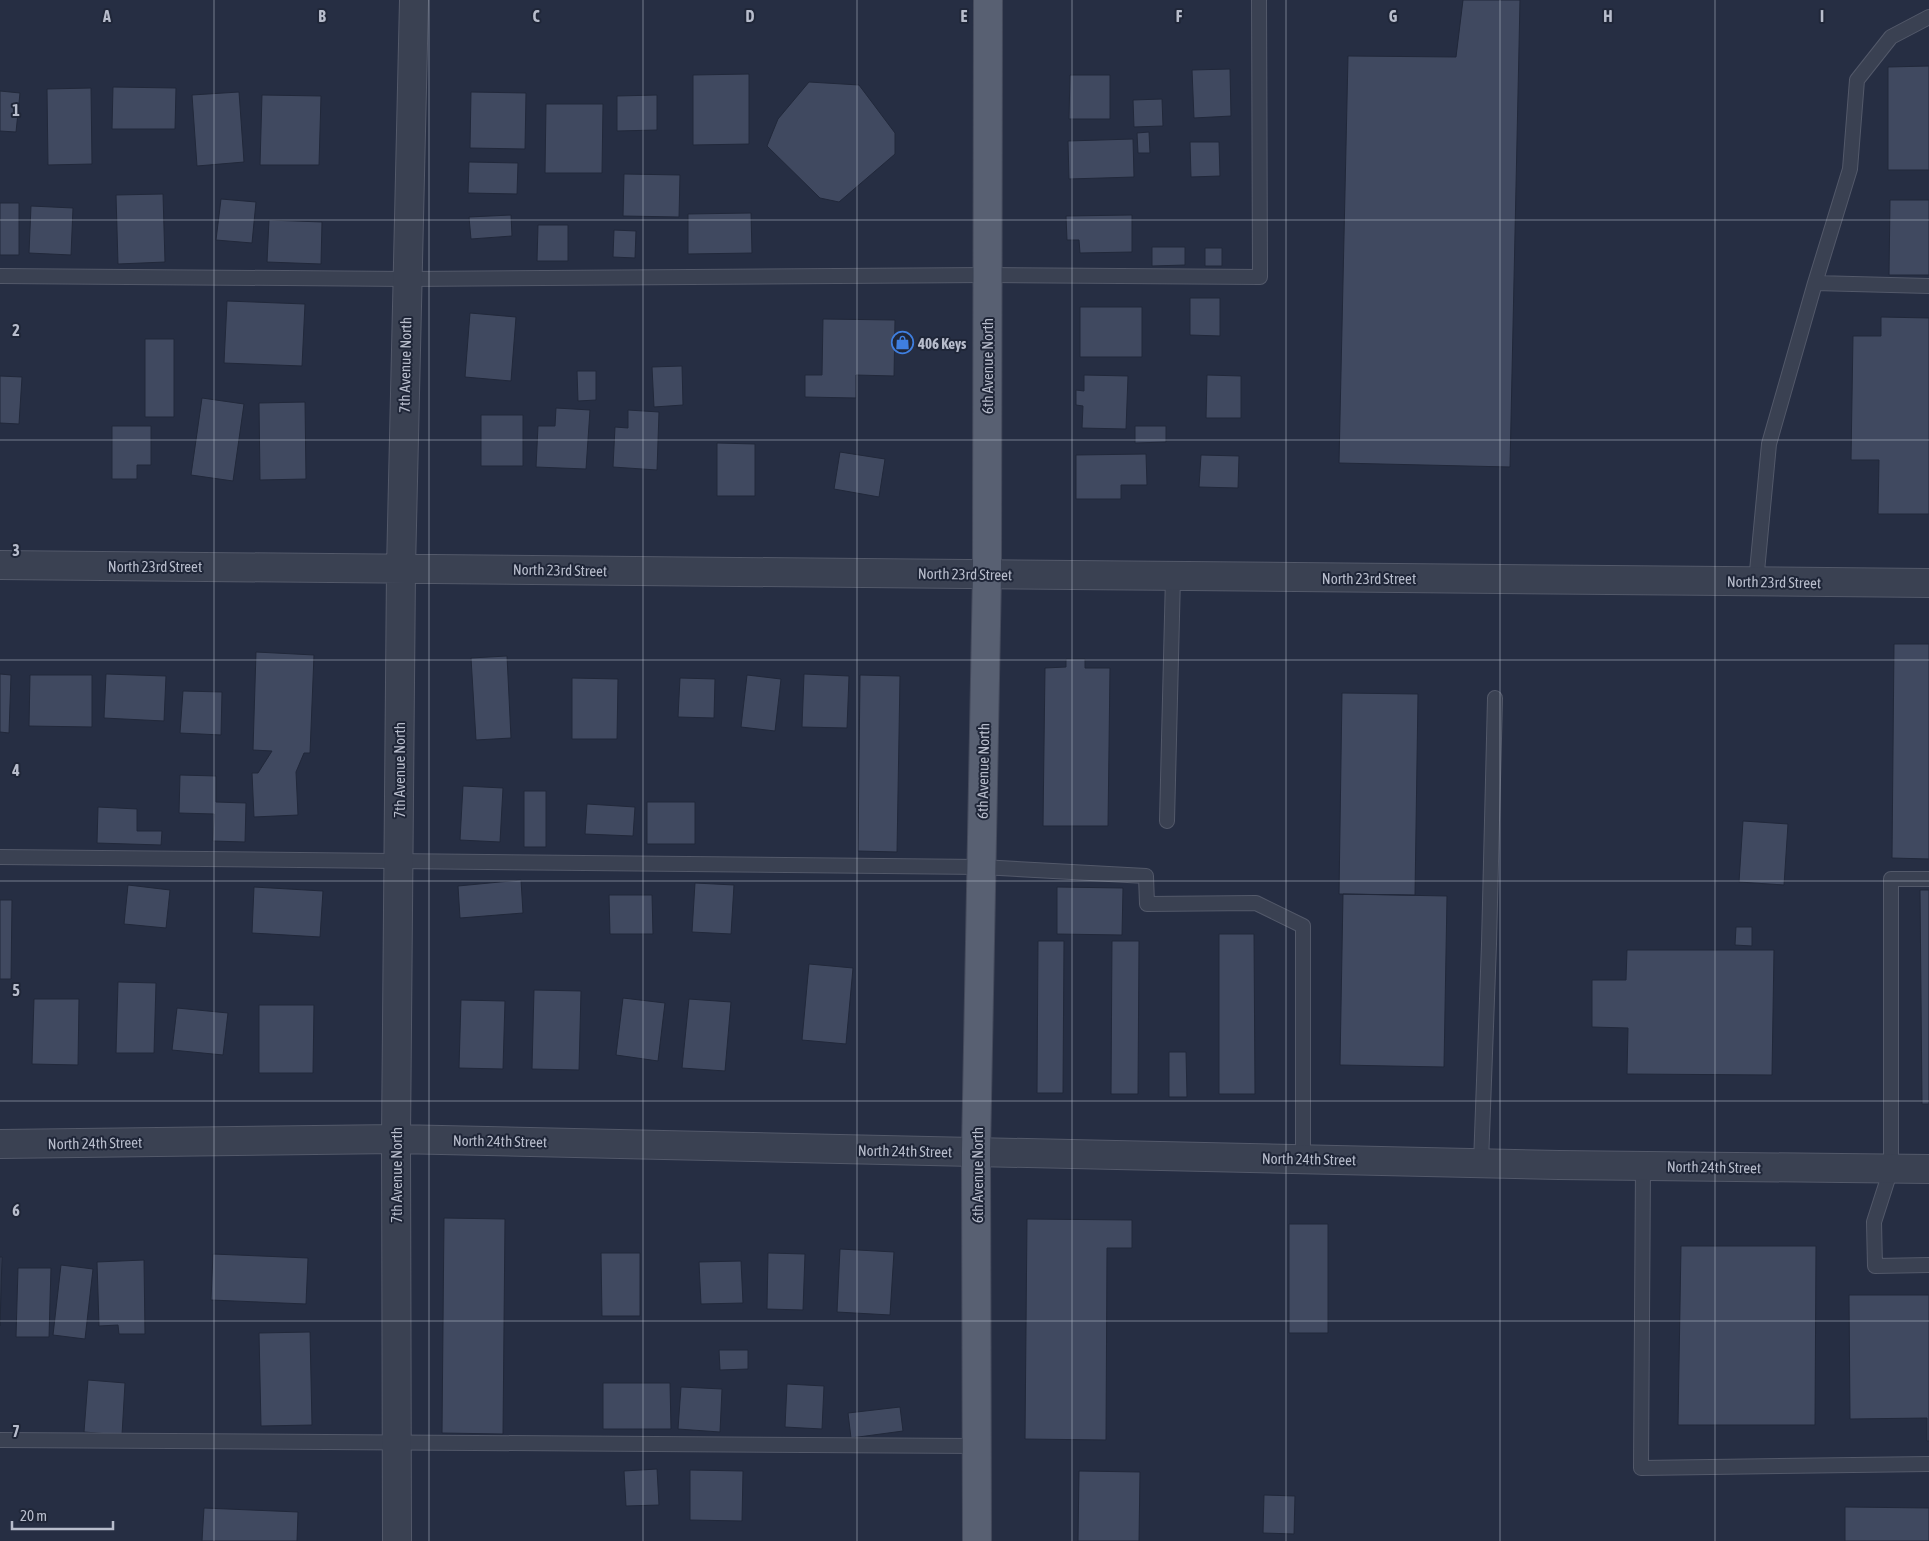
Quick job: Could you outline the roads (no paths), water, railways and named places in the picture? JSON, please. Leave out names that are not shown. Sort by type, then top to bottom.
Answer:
[{"type":"main road","name":"6th Avenue North","points":[[977,1541],[976,1152],[987,574],[988,0]]},
{"type":"street","name":"7th Avenue North","points":[[397,1541],[396,1139],[400,569],[414,0]]},
{"type":"street","name":"North 23rd Street","points":[[0,565],[1929,583]]},
{"type":"street","name":"North 24th Street","points":[[0,1144],[396,1139],[1481,1163],[1929,1169]]},
{"type":"lane","points":[[0,276],[407,279],[987,275],[1260,278],[1259,0]]},
{"type":"lane","points":[[1756,582],[1769,444],[1850,169],[1857,80],[1891,37],[1929,17]]},
{"type":"lane","points":[[1815,284],[1929,286]]},
{"type":"lane","points":[[1167,821],[1173,576]]},
{"type":"lane","points":[[1481,1163],[1495,698]]},
{"type":"lane","points":[[0,857],[981,867],[1146,876],[1147,904],[1256,903],[1303,926],[1303,1159]]},
{"type":"lane","points":[[1929,879],[1891,879],[1891,1169],[1874,1222],[1875,1266],[1929,1265]]},
{"type":"lane","points":[[1643,1166],[1641,1468],[1929,1464]]},
{"type":"lane","points":[[0,1440],[977,1446]]},
{"type":"place","name":"406 Keys","points":[[902,343]]}]
